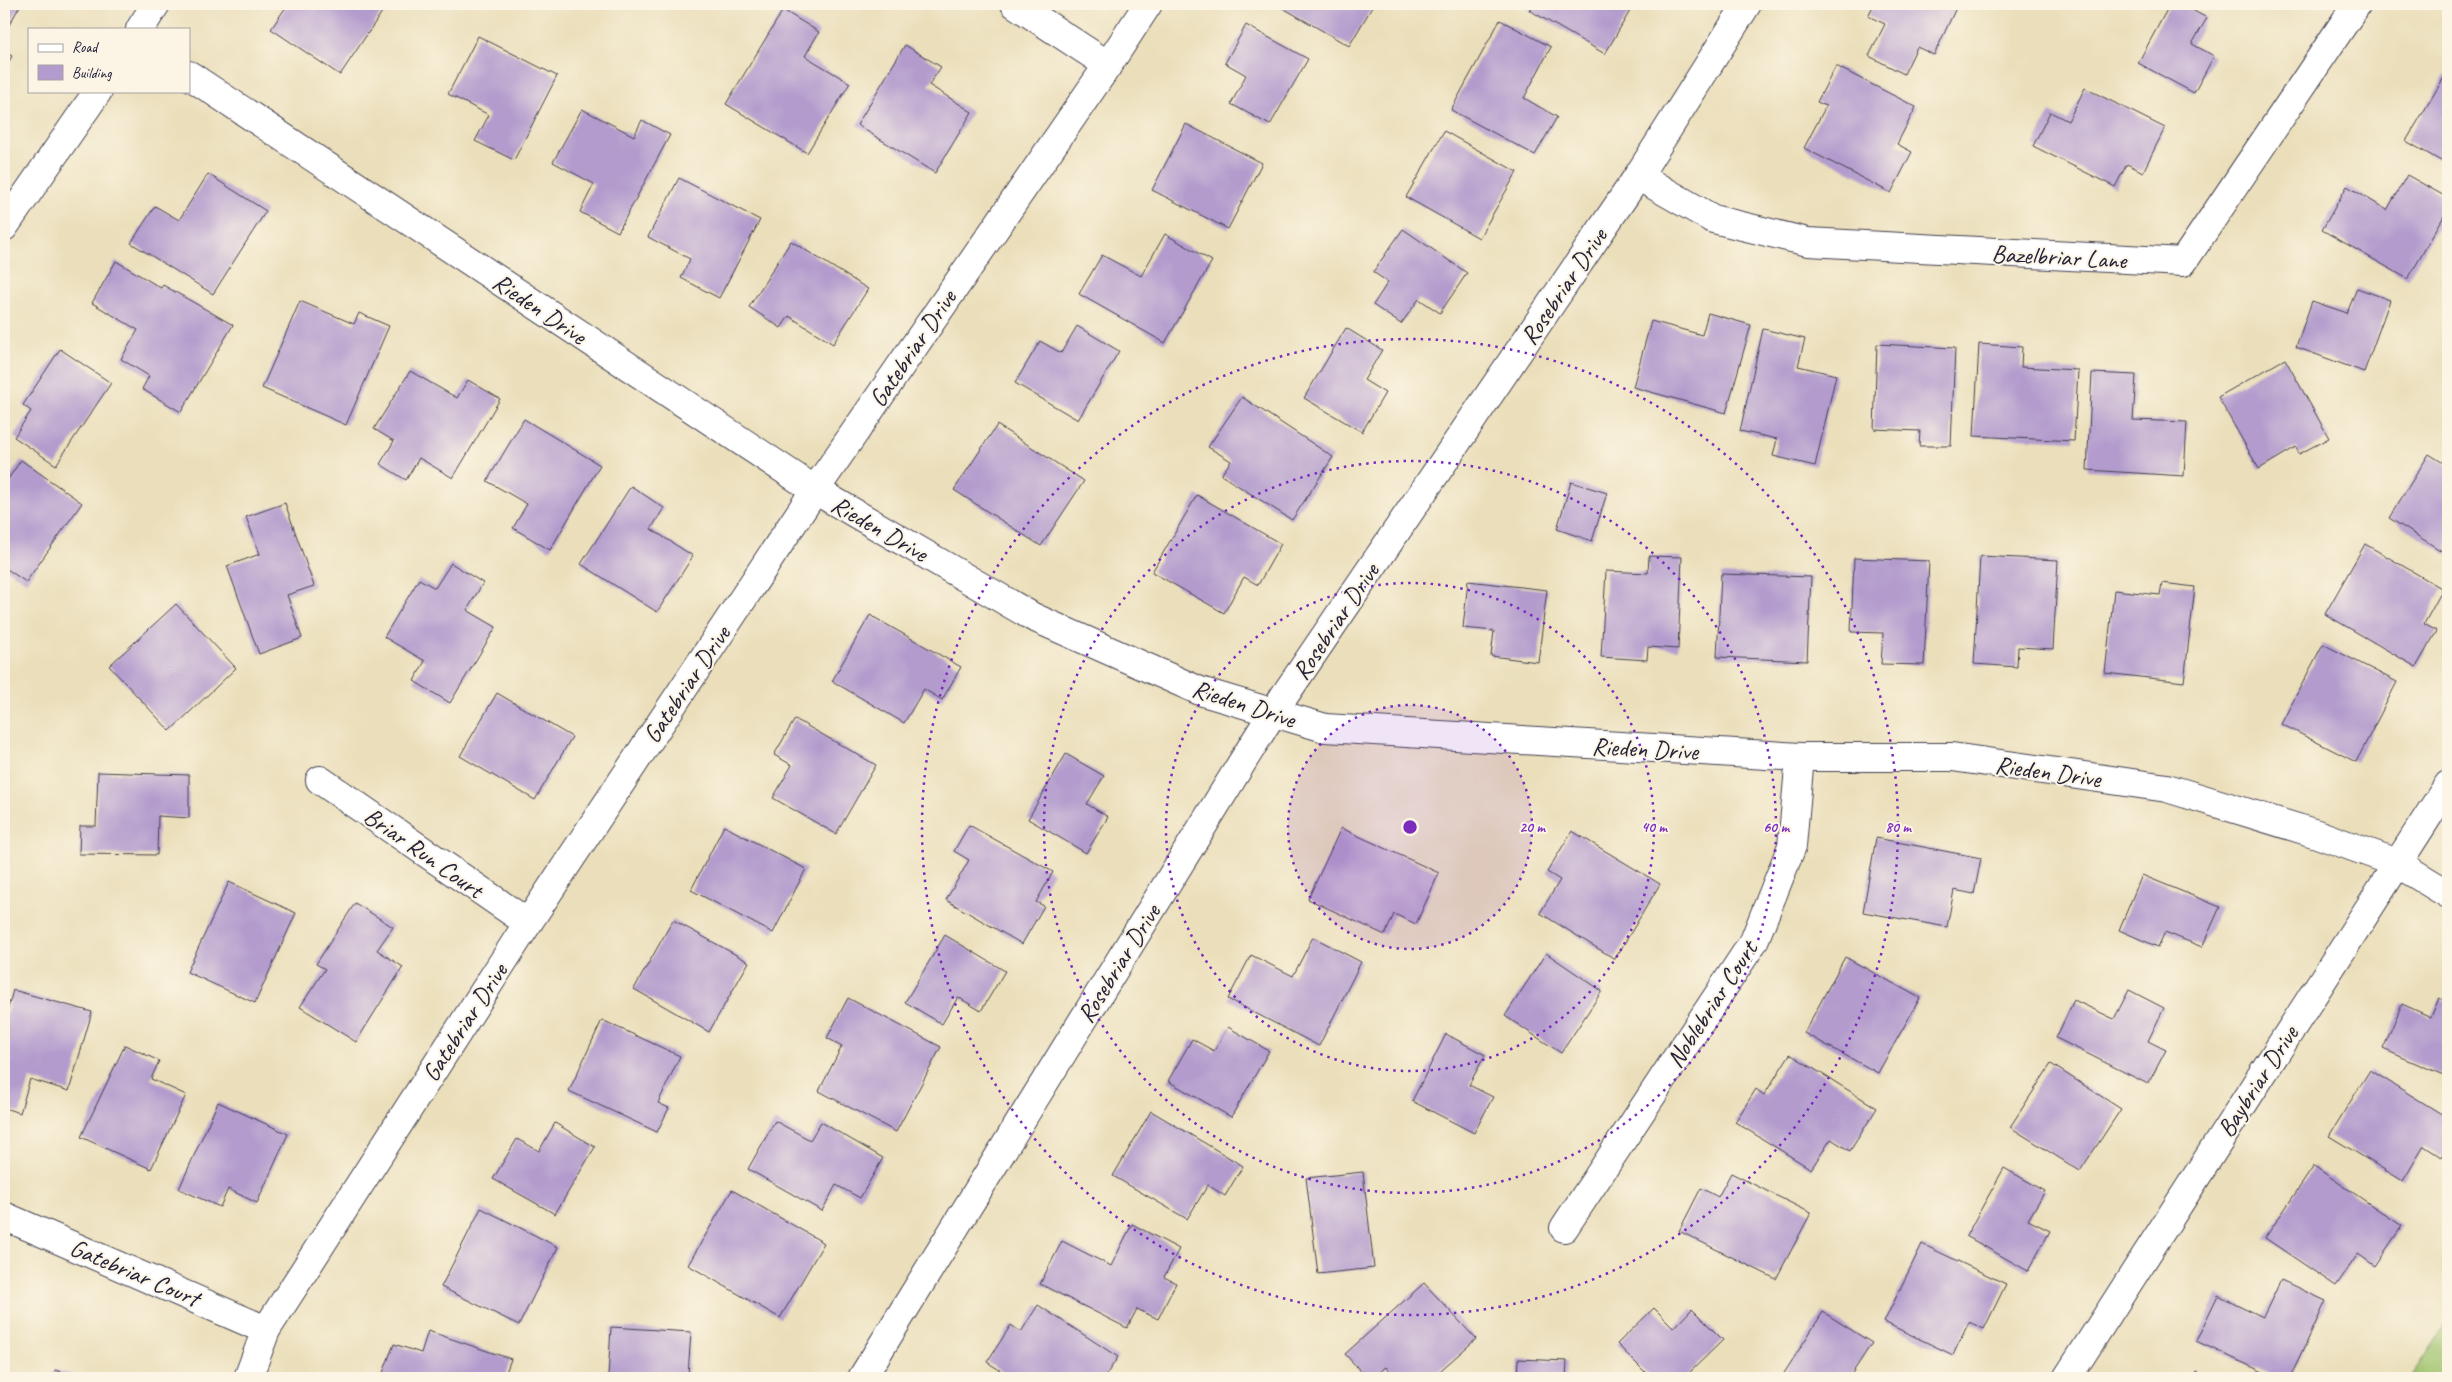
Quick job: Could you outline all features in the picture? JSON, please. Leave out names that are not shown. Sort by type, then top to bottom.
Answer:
[{"type":"street","points":[[141,28],[156,4]]},
{"type":"street","points":[[1015,4],[1108,65]]},
{"type":"street","name":"Gatebriar Drive","points":[[248,1378],[266,1330],[528,923],[815,490],[1148,4]]},
{"type":"street","name":"Rosebriar Drive","points":[[862,1378],[1272,714],[1638,176],[1747,4]]},
{"type":"street","name":"Bazelbriar Lane","points":[[1638,176],[1713,219],[1808,242],[2183,262],[2357,4]]},
{"type":"street","name":"Rieden Drive","points":[[190,76],[815,490],[1033,617],[1200,691],[1272,714],[1325,728],[1800,757],[1952,758],[2167,788],[2317,834],[2397,863],[2448,894]]},
{"type":"street","points":[[4,227],[97,92]]},
{"type":"street","name":"Noblebriar Court","points":[[1564,1228],[1754,941],[1792,846],[1800,757]]},
{"type":"street","name":"Briar Run Court","points":[[320,780],[528,923]]},
{"type":"street","name":"Baybriar Drive","points":[[2067,1378],[2448,785]]},
{"type":"street","name":"Gatebriar Court","points":[[4,1216],[266,1330]]},
{"type":"green space","points":[[2448,1320],[2448,1378],[2410,1378]]},
{"type":"building","points":[[4,4],[21,4],[4,34]]},
{"type":"building","points":[[288,4],[370,4],[382,12],[340,75],[271,29]]},
{"type":"building","points":[[692,4],[710,4],[710,5],[693,8]]},
{"type":"building","points":[[1276,4],[1374,4],[1349,46]]},
{"type":"building","points":[[1533,4],[1634,4],[1605,54],[1529,10]]},
{"type":"building","points":[[1874,4],[1947,4],[1956,8],[1934,55],[1917,47],[1904,74],[1869,56],[1885,24],[1868,16]]},
{"type":"building","points":[[2170,4],[2181,4],[2207,18],[2192,44],[2214,56],[2194,93],[2138,63]]},
{"type":"building","points":[[783,10],[819,32],[805,56],[850,83],[807,153],[726,104]]},
{"type":"building","points":[[1500,20],[1551,47],[1524,98],[1557,117],[1535,155],[1451,110]]},
{"type":"building","points":[[1246,25],[1308,59],[1270,125],[1231,104],[1246,75],[1225,63]]},
{"type":"building","points":[[478,36],[557,76],[514,160],[475,141],[489,115],[448,94]]},
{"type":"building","points":[[905,45],[941,67],[929,85],[972,112],[935,173],[857,125]]},
{"type":"building","points":[[4,51],[12,56],[4,71]]},
{"type":"building","points":[[1836,66],[1916,107],[1897,144],[1912,152],[1891,193],[1804,148],[1826,106],[1817,102]]},
{"type":"building","points":[[2446,74],[2448,76],[2448,165],[2406,141]]},
{"type":"building","points":[[2085,88],[2165,128],[2143,172],[2127,164],[2115,187],[2033,146],[2050,112],[2068,121]]},
{"type":"building","points":[[582,109],[634,136],[642,120],[670,135],[618,232],[580,212],[594,184],[553,162]]},
{"type":"building","points":[[1186,124],[1262,163],[1228,229],[1152,190]]},
{"type":"building","points":[[1444,131],[1517,172],[1479,238],[1406,197]]},
{"type":"building","points":[[208,174],[266,211],[213,294],[131,243],[155,206],[179,220]]},
{"type":"building","points":[[2407,175],[2448,198],[2448,209],[2408,279],[2322,230],[2347,186],[2387,210]]},
{"type":"building","points":[[679,178],[760,220],[719,298],[681,278],[690,259],[648,237]]},
{"type":"building","points":[[1403,229],[1467,273],[1440,313],[1419,299],[1401,324],[1373,305],[1388,282],[1373,272]]},
{"type":"building","points":[[1165,234],[1212,261],[1165,343],[1079,294],[1102,255],[1141,276]]},
{"type":"building","points":[[791,241],[868,289],[833,344],[789,316],[781,328],[749,307]]},
{"type":"building","points":[[116,261],[161,288],[163,285],[233,325],[181,412],[142,389],[149,376],[121,359],[138,330],[92,303]]},
{"type":"building","points":[[2357,288],[2390,300],[2364,372],[2296,347],[2312,301],[2347,313]]},
{"type":"building","points":[[300,301],[354,324],[359,313],[389,326],[346,425],[262,388]]},
{"type":"building","points":[[1708,313],[1751,325],[1726,413],[1633,387],[1651,321],[1702,335]]},
{"type":"building","points":[[1077,326],[1119,351],[1078,420],[1015,383],[1040,341],[1061,353]]},
{"type":"building","points":[[1346,328],[1382,350],[1364,380],[1385,393],[1362,432],[1304,398]]},
{"type":"building","points":[[1763,329],[1805,339],[1798,366],[1836,375],[1815,466],[1773,456],[1777,439],[1740,431]]},
{"type":"building","points":[[1877,344],[1955,348],[1951,446],[1919,446],[1920,431],[1874,429]]},
{"type":"building","points":[[1979,344],[2022,347],[2021,367],[2078,370],[2074,441],[1974,436]]},
{"type":"building","points":[[60,349],[111,383],[56,465],[14,437],[31,411],[23,405]]},
{"type":"building","points":[[2285,359],[2329,438],[2299,454],[2296,447],[2259,469],[2218,397]]},
{"type":"building","points":[[410,371],[457,398],[468,380],[500,399],[453,478],[419,458],[406,480],[380,464],[394,441],[374,429]]},
{"type":"building","points":[[2092,373],[2136,375],[2133,420],[2187,422],[2184,476],[2087,470]]},
{"type":"building","points":[[1242,397],[1333,457],[1292,520],[1221,475],[1231,461],[1208,447]]},
{"type":"building","points":[[524,419],[600,465],[550,550],[513,528],[527,504],[487,481]]},
{"type":"building","points":[[997,425],[1084,481],[1041,546],[954,490]]},
{"type":"building","points":[[2429,454],[2448,466],[2448,555],[2389,518]]},
{"type":"building","points":[[21,460],[82,503],[26,582],[4,567],[4,485]]},
{"type":"building","points":[[1571,482],[1607,493],[1592,541],[1557,529]]},
{"type":"building","points":[[631,486],[664,508],[651,529],[693,556],[657,612],[581,564]]},
{"type":"building","points":[[1197,495],[1281,544],[1258,585],[1244,577],[1224,613],[1152,572]]},
{"type":"building","points":[[285,503],[314,586],[287,595],[302,638],[259,654],[227,566],[260,554],[246,517]]},
{"type":"building","points":[[2365,544],[2443,589],[2424,624],[2437,631],[2416,667],[2325,614]]},
{"type":"building","points":[[1649,556],[1682,557],[1678,649],[1648,647],[1647,660],[1601,657],[1606,571],[1648,573]]},
{"type":"building","points":[[1980,556],[2058,560],[2053,649],[2018,647],[2017,667],[1974,664]]},
{"type":"building","points":[[1854,558],[1929,561],[1924,665],[1881,664],[1883,633],[1851,632]]},
{"type":"building","points":[[451,563],[483,583],[467,610],[496,627],[450,703],[414,681],[425,661],[384,637],[419,579],[435,588]]},
{"type":"building","points":[[1721,574],[1811,577],[1807,661],[1717,657]]},
{"type":"building","points":[[1468,581],[1547,590],[1538,662],[1491,656],[1494,631],[1463,628]]},
{"type":"building","points":[[2162,583],[2195,587],[2184,682],[2105,673],[2114,590],[2160,595]]},
{"type":"building","points":[[176,604],[236,668],[170,731],[109,666]]},
{"type":"building","points":[[870,615],[961,667],[942,700],[924,689],[904,723],[832,681]]},
{"type":"building","points":[[2323,644],[2397,682],[2356,762],[2281,724]]},
{"type":"building","points":[[497,693],[572,737],[535,800],[460,756]]},
{"type":"building","points":[[795,719],[876,765],[836,834],[773,798],[792,765],[774,755]]},
{"type":"building","points":[[1066,754],[1104,776],[1087,804],[1108,817],[1086,853],[1028,819]]},
{"type":"building","points":[[98,772],[189,775],[189,818],[158,816],[157,855],[79,854],[80,826],[96,826]]},
{"type":"building","points":[[969,825],[1053,872],[1036,902],[1044,906],[1022,944],[946,900],[969,860],[954,851]]},
{"type":"building","points":[[724,826],[806,869],[773,933],[691,890]]},
{"type":"building","points":[[1341,828],[1439,873],[1416,924],[1394,914],[1385,935],[1308,899]]},
{"type":"building","points":[[1572,831],[1660,884],[1615,959],[1540,913],[1560,880],[1547,872]]},
{"type":"building","points":[[1876,838],[1981,858],[1974,894],[1954,890],[1947,927],[1863,912]]},
{"type":"building","points":[[2142,875],[2220,907],[2202,947],[2165,932],[2158,947],[2119,930]]},
{"type":"building","points":[[229,882],[296,913],[255,1003],[187,972]]},
{"type":"building","points":[[355,903],[393,927],[377,950],[403,967],[356,1042],[300,1007],[325,969],[316,964]]},
{"type":"building","points":[[673,920],[749,962],[709,1032],[634,989]]},
{"type":"building","points":[[945,935],[1005,971],[981,1011],[958,997],[942,1024],[905,1002]]},
{"type":"building","points":[[1313,937],[1361,962],[1319,1046],[1228,999],[1251,955],[1293,976]]},
{"type":"building","points":[[1546,953],[1602,991],[1561,1053],[1505,1016]]},
{"type":"building","points":[[1845,957],[1920,998],[1878,1073],[1804,1033]]},
{"type":"building","points":[[13,990],[92,1012],[69,1091],[30,1079],[20,1113],[4,1108],[4,1023]]},
{"type":"building","points":[[2129,990],[2164,1008],[2148,1041],[2166,1050],[2148,1084],[2056,1038],[2074,1000],[2114,1019]]},
{"type":"building","points":[[848,998],[941,1047],[896,1132],[819,1091],[842,1046],[827,1038]]},
{"type":"building","points":[[2439,998],[2448,1002],[2448,1077],[2383,1049],[2402,1004],[2431,1017]]},
{"type":"building","points":[[602,1020],[680,1056],[658,1103],[669,1108],[657,1132],[569,1091]]},
{"type":"building","points":[[1228,1027],[1269,1051],[1231,1117],[1168,1081],[1192,1039],[1214,1051]]},
{"type":"building","points":[[1446,1034],[1485,1055],[1469,1085],[1493,1097],[1474,1133],[1412,1101]]},
{"type":"building","points":[[125,1045],[159,1061],[151,1079],[186,1095],[151,1169],[81,1137]]},
{"type":"building","points":[[1790,1054],[1877,1108],[1850,1151],[1831,1139],[1811,1169],[1735,1122],[1756,1089],[1764,1095]]},
{"type":"building","points":[[2051,1064],[2121,1109],[2080,1171],[2010,1127]]},
{"type":"building","points":[[2370,1070],[2448,1118],[2448,1145],[2441,1157],[2424,1146],[2403,1181],[2329,1136]]},
{"type":"building","points":[[218,1102],[288,1134],[257,1203],[228,1189],[220,1207],[179,1189]]},
{"type":"building","points":[[1151,1111],[1243,1166],[1225,1196],[1208,1185],[1187,1219],[1113,1176]]},
{"type":"building","points":[[775,1121],[810,1140],[821,1122],[883,1158],[860,1198],[836,1185],[822,1211],[748,1169]]},
{"type":"building","points":[[555,1123],[595,1147],[555,1214],[493,1179],[517,1139],[539,1151]]},
{"type":"building","points":[[2314,1166],[2402,1226],[2375,1266],[2358,1254],[2336,1286],[2265,1238]]},
{"type":"building","points":[[2004,1168],[2045,1191],[2028,1220],[2050,1231],[2028,1271],[1966,1236]]},
{"type":"building","points":[[1363,1172],[1374,1268],[1318,1274],[1306,1178]]},
{"type":"building","points":[[1731,1173],[1811,1213],[1776,1279],[1679,1231],[1701,1188],[1718,1197]]},
{"type":"building","points":[[732,1190],[824,1243],[780,1318],[688,1265]]},
{"type":"building","points":[[481,1208],[558,1247],[519,1325],[441,1287]]},
{"type":"building","points":[[1132,1224],[1179,1249],[1164,1277],[1176,1283],[1158,1319],[1137,1309],[1127,1328],[1040,1284],[1062,1241],[1111,1266]]},
{"type":"building","points":[[1922,1244],[2006,1284],[1984,1329],[1969,1322],[1953,1355],[1884,1322]]},
{"type":"building","points":[[2281,1280],[2326,1301],[2290,1378],[2276,1378],[2196,1341],[2218,1295],[2263,1317]]},
{"type":"building","points":[[1424,1283],[1476,1339],[1432,1378],[1396,1378],[1386,1367],[1373,1378],[1367,1378],[1345,1354]]},
{"type":"building","points":[[1038,1305],[1118,1357],[1104,1378],[1089,1378],[1084,1375],[1082,1378],[1012,1378],[987,1362],[1011,1325],[1021,1332]]},
{"type":"building","points":[[1654,1308],[1674,1328],[1692,1309],[1723,1340],[1684,1378],[1651,1378],[1617,1344]]},
{"type":"building","points":[[1823,1312],[1872,1343],[1849,1378],[1781,1378]]},
{"type":"building","points":[[611,1327],[691,1332],[688,1375],[699,1376],[699,1378],[608,1378]]},
{"type":"building","points":[[428,1331],[511,1359],[504,1378],[381,1378],[394,1344],[421,1353]]},
{"type":"building","points":[[1518,1359],[1567,1361],[1566,1378],[1517,1378]]},
{"type":"building","points":[[55,1370],[83,1378],[53,1378]]},
{"type":"building","points":[[2197,1372],[2209,1378],[2194,1378]]}]
